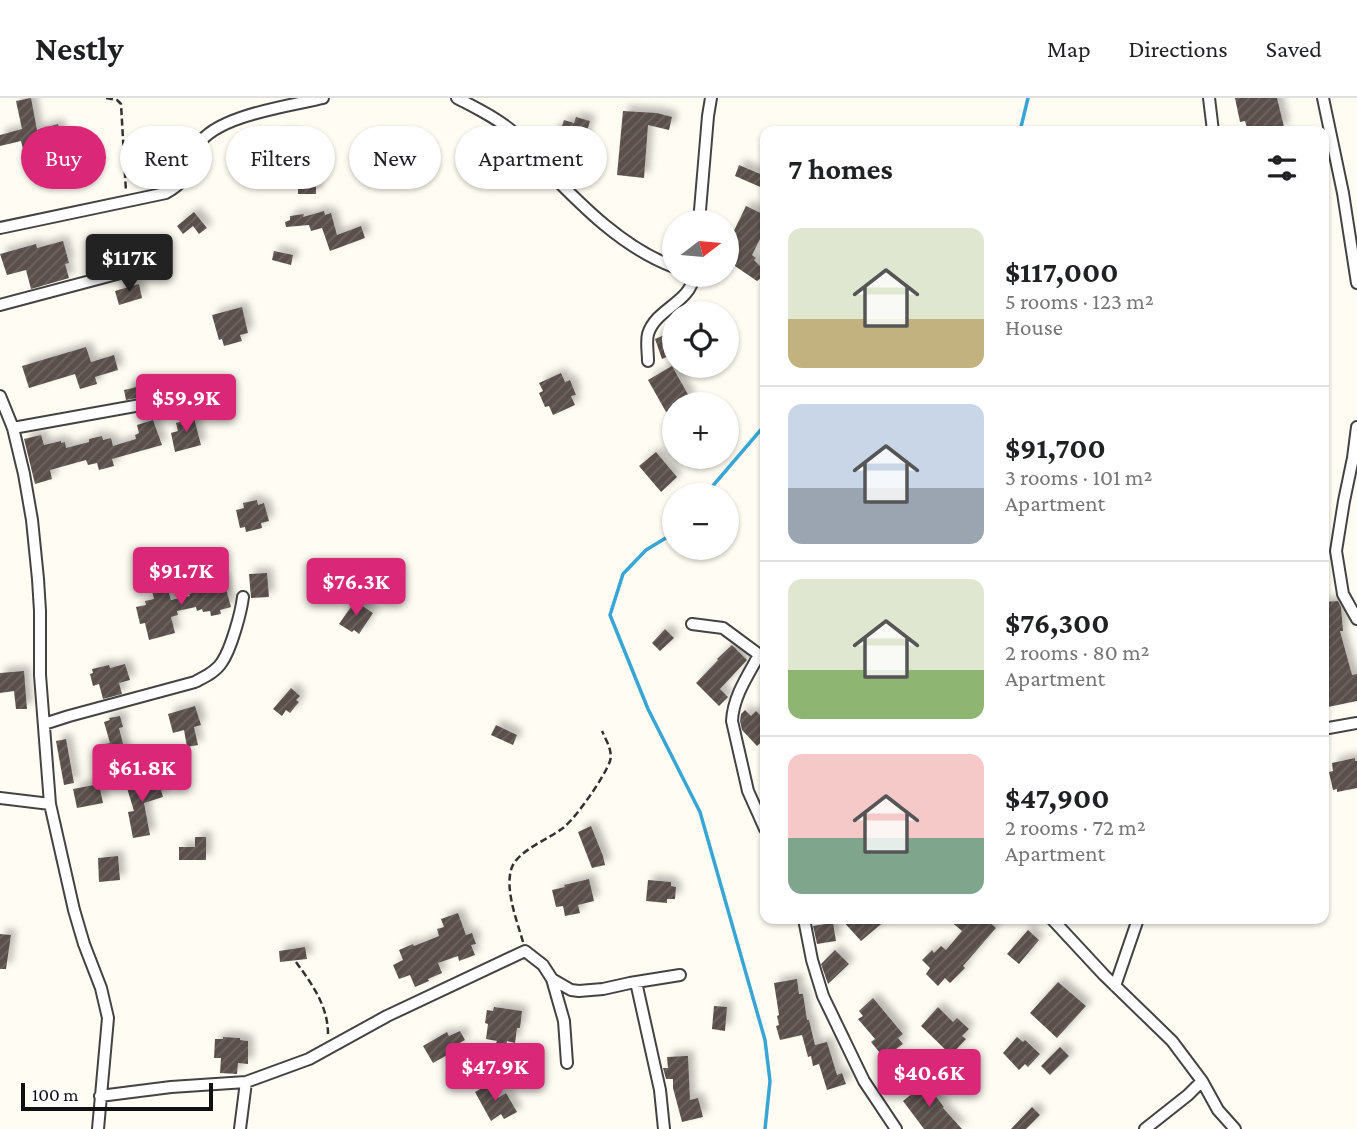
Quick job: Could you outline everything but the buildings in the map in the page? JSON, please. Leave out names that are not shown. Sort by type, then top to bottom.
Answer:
[{"type":"street","points":[[0,228],[166,193],[178,187],[186,177],[198,145],[217,127],[255,114],[323,98]]},
{"type":"street","points":[[457,98],[488,114],[513,132],[545,168],[612,231],[662,262]]},
{"type":"street","points":[[700,210],[710,98]]},
{"type":"street","points":[[1209,98],[1212,126]]},
{"type":"street","points":[[1323,98],[1354,235],[1357,283]]},
{"type":"street","points":[[0,305],[143,267]]},
{"type":"street","points":[[648,361],[647,336],[654,320],[690,287]]},
{"type":"street","points":[[0,396],[13,428],[28,497],[38,579],[40,675],[50,804],[74,910],[101,988],[108,1018],[98,1129]]},
{"type":"street","points":[[13,428],[185,397]]},
{"type":"street","points":[[1357,427],[1336,551],[1343,594],[1357,619]]},
{"type":"street","points":[[44,724],[195,682],[213,671],[222,662],[229,645],[242,610],[243,597]]},
{"type":"street","points":[[692,625],[723,628],[760,656]]},
{"type":"street","points":[[760,660],[732,710],[748,791],[760,818]]},
{"type":"street","points":[[1329,728],[1357,723]]},
{"type":"street","points":[[0,798],[50,804]]},
{"type":"street","points":[[805,924],[822,996],[864,1081],[896,1129]]},
{"type":"street","points":[[1057,924],[1172,1041],[1202,1081],[1218,1110],[1234,1129]]},
{"type":"street","points":[[1115,986],[1136,924]]},
{"type":"street","points":[[100,1096],[246,1082],[292,1066],[387,1016],[525,951],[543,965],[552,979],[564,1021],[567,1063]]},
{"type":"street","points":[[552,979],[571,990],[585,992],[680,975]]},
{"type":"street","points":[[636,982],[660,1090],[664,1129]]},
{"type":"street","points":[[1145,1129],[1202,1081]]},
{"type":"street","points":[[240,1129],[246,1082]]},
{"type":"path","points":[[106,98],[117,100],[121,104],[127,201]]},
{"type":"path","points":[[525,951],[510,892],[512,868],[519,857],[565,827],[594,789],[611,760],[610,748],[602,730]]},
{"type":"path","points":[[296,962],[323,1004],[328,1023],[328,1049]]},
{"type":"waterway","points":[[1021,126],[1028,98]]},
{"type":"waterway","points":[[715,483],[760,431]]},
{"type":"waterway","points":[[662,540],[646,550],[623,574],[610,615],[648,709],[700,812],[765,1040],[770,1081],[765,1129]]}]
